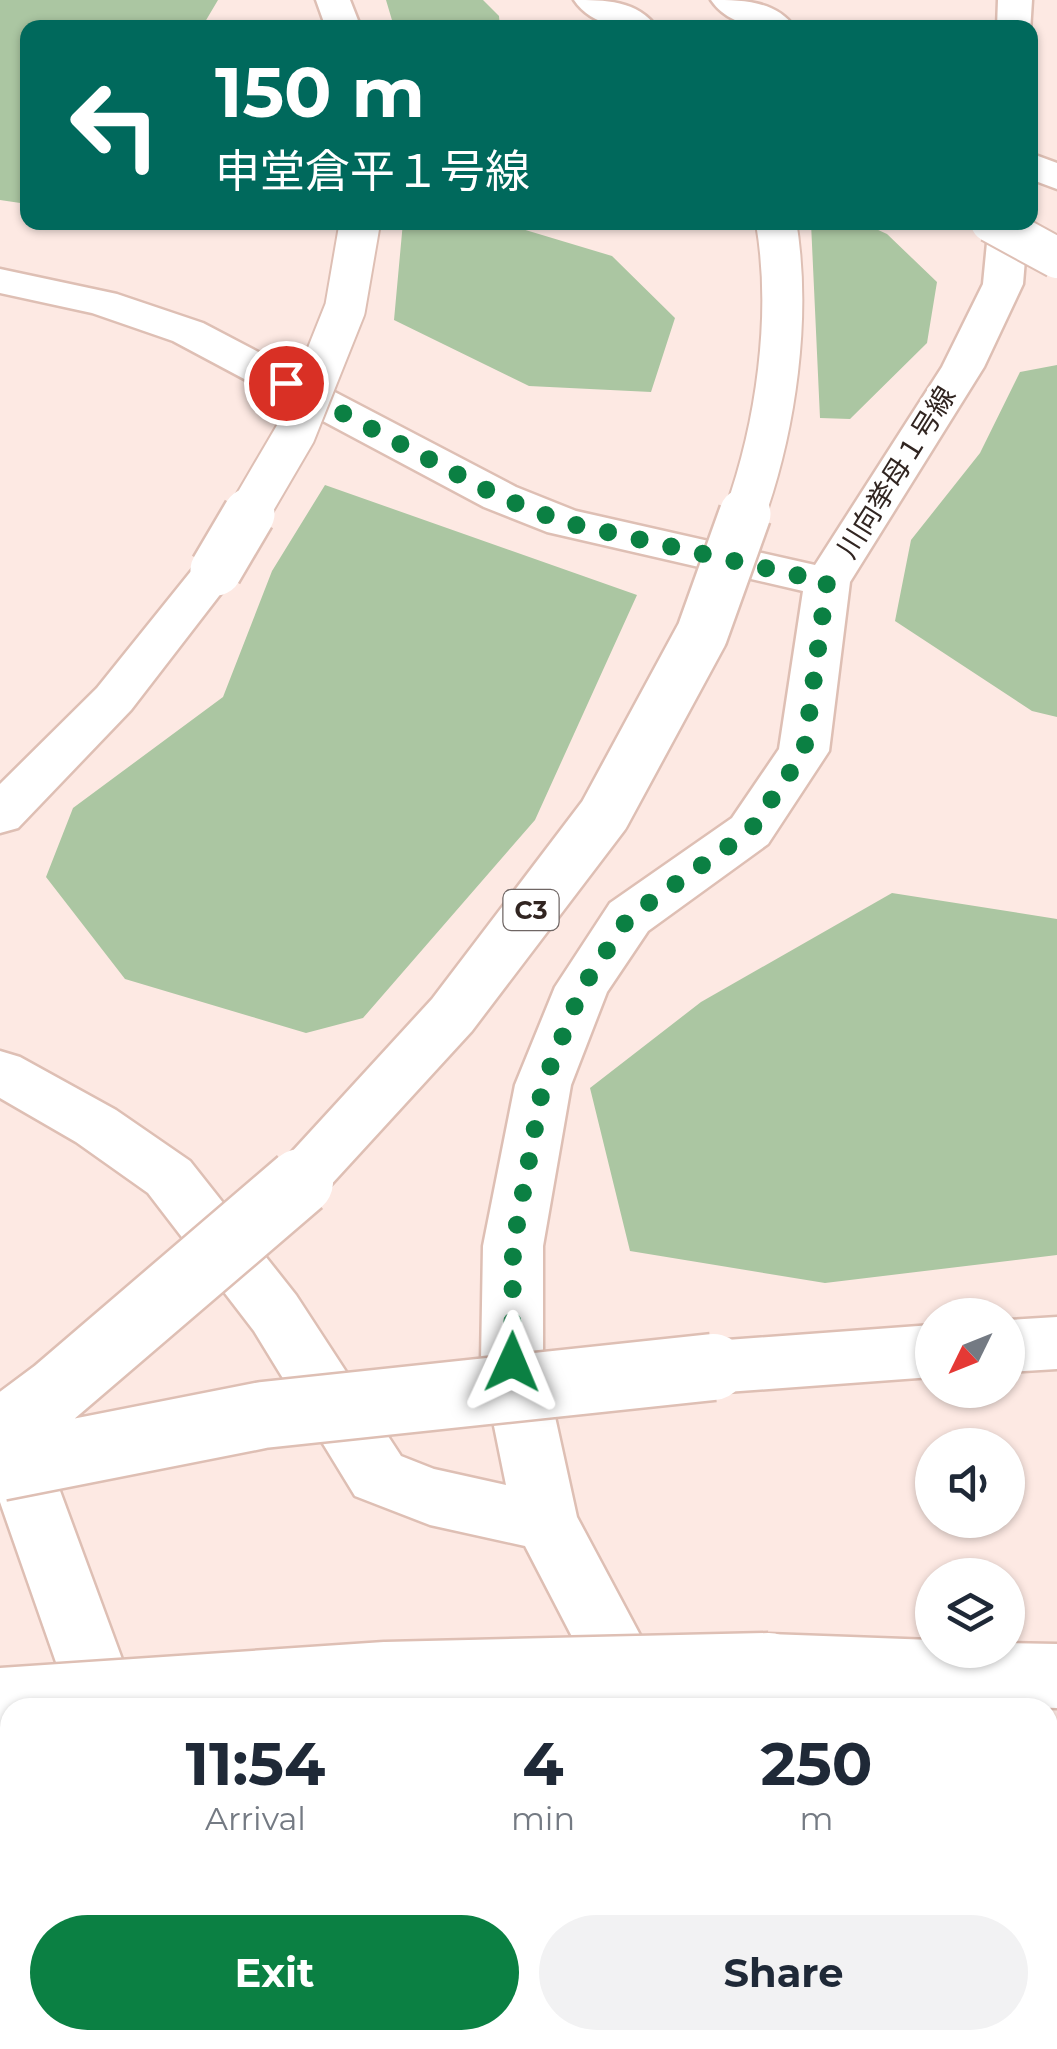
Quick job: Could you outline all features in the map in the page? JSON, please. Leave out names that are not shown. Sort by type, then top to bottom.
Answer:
[{"type":"main road","points":[[591,0],[626,20]]},
{"type":"main road","points":[[728,0],[764,20]]},
{"type":"main road","points":[[0,815],[114,699],[216,570],[295,434],[345,309],[359,230]]},
{"type":"main road","name":"C3","points":[[0,1434],[309,1174],[452,1015],[604,814],[702,634],[752,495],[780,382],[777,230]]},
{"type":"main road","points":[[1006,230],[1057,258]]},
{"type":"main road","name":"川向挙母１号線","points":[[641,1698],[546,1522],[512,1362],[513,1246],[543,1085],[582,988],[629,917],[750,831],[804,752],[827,582],[963,367],[1002,284],[1007,230]]},
{"type":"main road","points":[[0,280],[104,302],[188,332],[500,497],[563,522],[827,582]]},
{"type":"main road","points":[[0,1072],[96,1126],[169,1177],[275,1314],[378,1476],[430,1497],[546,1522]]},
{"type":"main road","points":[[1025,1345],[1057,1342]]},
{"type":"main road","points":[[0,1467],[263,1415],[712,1366],[915,1352]]},
{"type":"main road","points":[[0,1413],[102,1698]]},
{"type":"main road","points":[[45,1698],[386,1675],[769,1666],[1057,1676]]},
{"type":"green space","points":[[0,0],[218,0],[206,20],[20,20],[20,203],[0,200]]},
{"type":"green space","points":[[386,0],[483,0],[499,20],[392,20]]},
{"type":"green space","points":[[402,230],[525,230],[612,256],[675,318],[651,392],[529,386],[394,320]]},
{"type":"green space","points":[[811,230],[878,230],[937,282],[927,343],[850,419],[820,418]]},
{"type":"green space","points":[[1057,365],[1057,717],[1032,711],[895,621],[911,540],[980,453],[1020,372]]},
{"type":"green space","points":[[325,485],[637,595],[535,820],[363,1018],[306,1033],[125,979],[46,877],[73,808],[223,697],[272,571]]},
{"type":"green space","points":[[892,893],[1057,919],[1057,1255],[825,1283],[630,1251],[590,1088],[701,1002]]},
{"type":"route","points":[[286,383],[500,497],[563,522],[827,582],[804,752],[750,831],[629,917],[582,988],[543,1085],[513,1246],[512,1362]]}]
